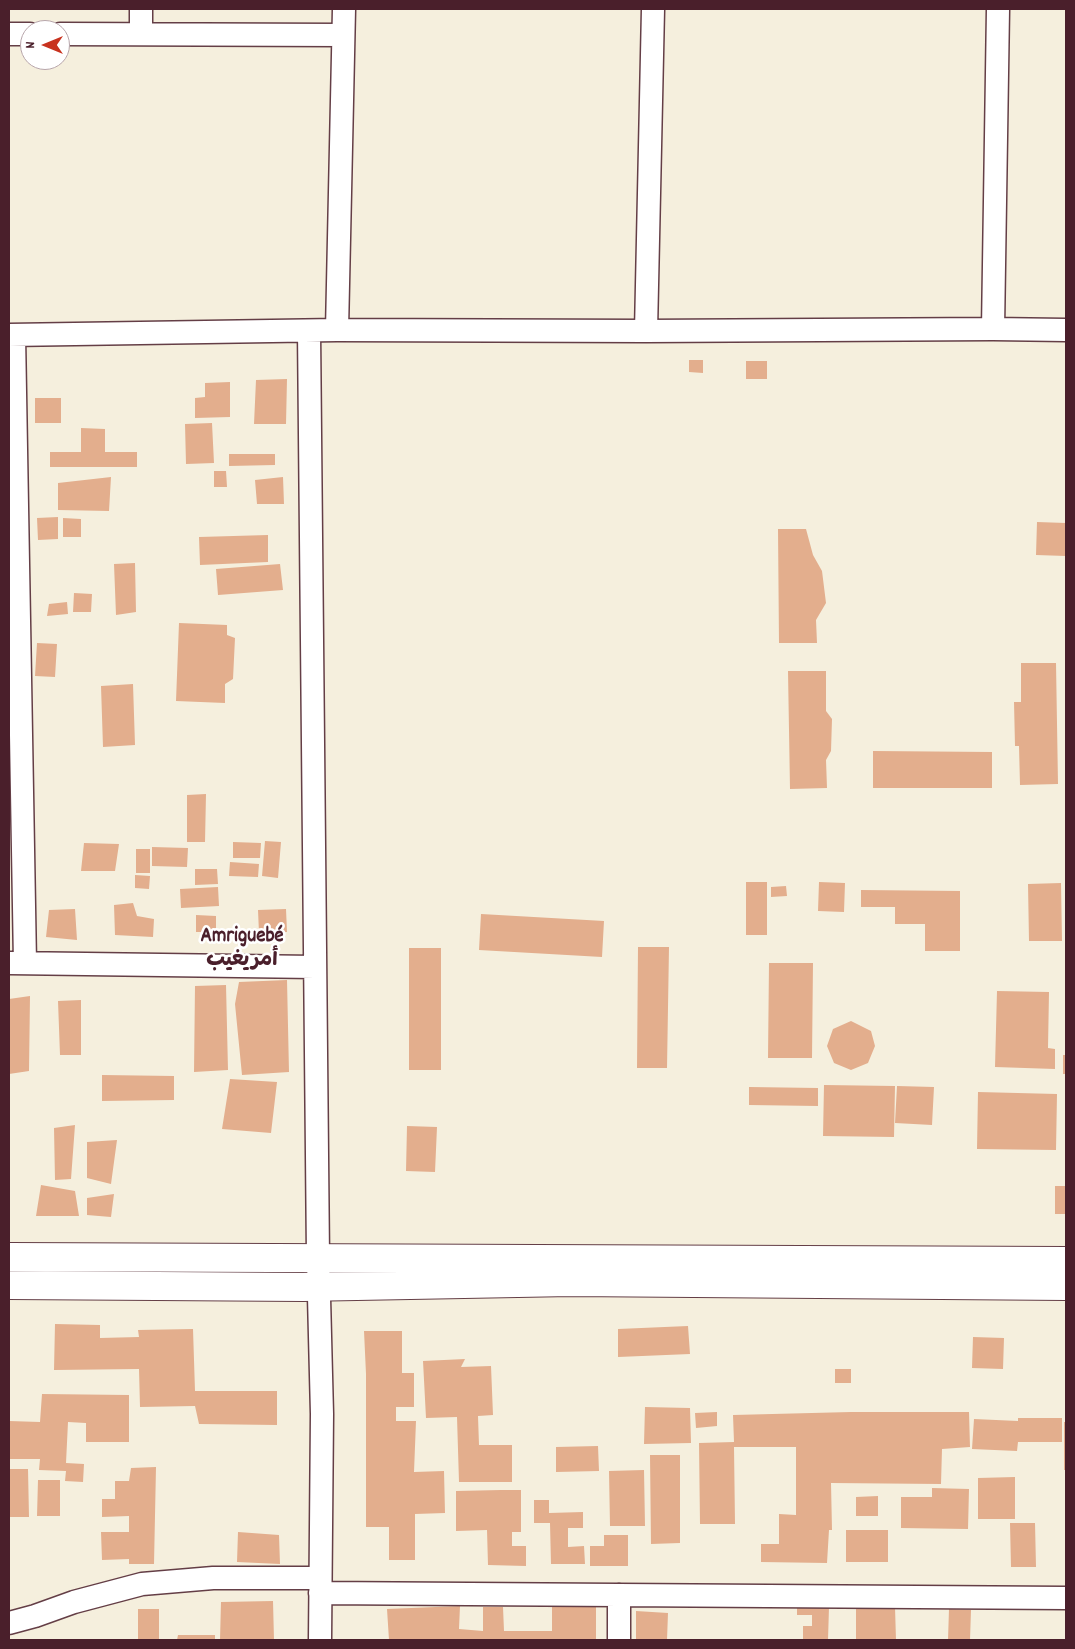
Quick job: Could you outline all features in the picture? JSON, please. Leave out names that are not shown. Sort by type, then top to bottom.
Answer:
[{"type":"street","points":[[140,34],[141,9]]},
{"type":"street","points":[[337,330],[344,9]]},
{"type":"street","points":[[646,331],[653,9]]},
{"type":"street","points":[[993,329],[998,9]]},
{"type":"street","points":[[70,34],[343,35]]},
{"type":"street","points":[[315,966],[17,963],[12,335],[337,330],[1066,330]]},
{"type":"street","points":[[309,331],[318,1287],[322,1414],[320,1640]]},
{"type":"street","points":[[9,1257],[1066,1261]]},
{"type":"street","points":[[9,1285],[318,1287],[571,1282],[1066,1286]]},
{"type":"street","points":[[9,1624],[74,1602],[142,1584],[213,1578],[320,1586],[619,1595],[1066,1598]]},
{"type":"street","points":[[619,1595],[619,1640]]},
{"type":"building","points":[[689,360],[703,360],[703,373],[689,372]]},
{"type":"building","points":[[746,361],[767,361],[767,379],[746,379]]},
{"type":"building","points":[[287,379],[286,424],[254,424],[256,380]]},
{"type":"building","points":[[230,382],[230,417],[195,418],[195,398],[205,397],[205,383]]},
{"type":"building","points":[[35,398],[61,398],[61,423],[35,423]]},
{"type":"building","points":[[212,423],[214,463],[186,464],[185,424]]},
{"type":"building","points":[[81,428],[105,429],[105,452],[137,452],[137,467],[50,467],[50,452],[81,452]]},
{"type":"building","points":[[229,454],[275,454],[275,465],[229,466]]},
{"type":"building","points":[[214,471],[226,471],[227,487],[214,487]]},
{"type":"building","points":[[111,477],[109,511],[58,510],[58,483]]},
{"type":"building","points":[[283,477],[284,504],[257,504],[255,480]]},
{"type":"building","points":[[58,517],[58,539],[38,540],[37,518]]},
{"type":"building","points":[[63,518],[81,519],[81,537],[63,537]]},
{"type":"building","points":[[1037,522],[1066,523],[1066,556],[1036,555]]},
{"type":"building","points":[[778,529],[806,529],[813,555],[822,571],[826,603],[816,620],[817,643],[779,643]]},
{"type":"building","points":[[268,535],[268,562],[200,565],[199,537]]},
{"type":"building","points":[[135,563],[136,612],[116,615],[114,564]]},
{"type":"building","points":[[280,564],[283,590],[218,595],[216,569]]},
{"type":"building","points":[[74,593],[92,594],[91,612],[73,612]]},
{"type":"building","points":[[67,602],[68,614],[47,616],[49,604]]},
{"type":"building","points":[[179,623],[227,625],[227,635],[235,638],[233,679],[225,684],[225,703],[176,701]]},
{"type":"building","points":[[37,643],[57,644],[55,677],[35,676]]},
{"type":"building","points":[[1021,663],[1056,663],[1058,784],[1020,785],[1019,746],[1015,746],[1014,702],[1021,702]]},
{"type":"building","points":[[788,671],[826,671],[826,711],[832,719],[831,751],[826,760],[827,788],[790,789]]},
{"type":"building","points":[[133,684],[135,745],[103,747],[101,686]]},
{"type":"building","points":[[873,751],[992,752],[992,788],[873,788]]},
{"type":"building","points":[[206,794],[205,842],[187,842],[187,795]]},
{"type":"building","points":[[265,841],[281,842],[278,878],[262,876]]},
{"type":"building","points":[[233,842],[261,843],[260,858],[233,858]]},
{"type":"building","points":[[84,843],[119,844],[115,871],[81,871]]},
{"type":"building","points":[[152,847],[188,848],[187,867],[152,866]]},
{"type":"building","points":[[136,849],[150,849],[150,873],[136,873]]},
{"type":"building","points":[[230,862],[259,864],[258,877],[229,876]]},
{"type":"building","points":[[195,869],[217,869],[218,884],[195,885]]},
{"type":"building","points":[[135,875],[150,876],[149,889],[135,888]]},
{"type":"building","points":[[746,882],[767,882],[767,935],[746,935]]},
{"type":"building","points":[[819,882],[845,883],[844,912],[818,911]]},
{"type":"building","points":[[1061,883],[1062,941],[1029,941],[1028,884]]},
{"type":"building","points":[[786,886],[787,896],[771,897],[771,887]]},
{"type":"building","points":[[218,887],[219,906],[181,908],[180,889]]},
{"type":"building","points":[[861,890],[960,891],[960,951],[925,951],[925,924],[895,924],[895,907],[861,907]]},
{"type":"building","points":[[133,903],[137,916],[154,919],[153,937],[115,935],[114,905]]},
{"type":"building","points":[[75,909],[77,940],[46,937],[49,910]]},
{"type":"building","points":[[286,909],[287,932],[259,933],[258,910]]},
{"type":"building","points":[[481,914],[604,921],[602,957],[479,950]]},
{"type":"building","points":[[196,915],[216,916],[216,932],[196,932]]},
{"type":"building","points":[[638,947],[669,947],[667,1068],[637,1068]]},
{"type":"building","points":[[409,948],[441,948],[441,1070],[409,1070]]},
{"type":"building","points":[[769,963],[813,963],[812,1058],[768,1058]]},
{"type":"building","points":[[287,980],[289,1072],[242,1075],[235,1004],[239,982]]},
{"type":"building","points":[[226,985],[228,1070],[194,1072],[195,986]]},
{"type":"building","points":[[997,991],[1049,992],[1048,1048],[1055,1049],[1055,1069],[995,1067]]},
{"type":"building","points":[[30,996],[29,1071],[9,1074],[9,999]]},
{"type":"building","points":[[81,1000],[81,1055],[60,1055],[58,1001]]},
{"type":"building","points":[[851,1021],[871,1031],[875,1046],[868,1063],[851,1070],[834,1063],[827,1046],[833,1029]]},
{"type":"building","points":[[1063,1055],[1066,1055],[1066,1074],[1063,1074]]},
{"type":"building","points":[[102,1075],[174,1076],[174,1100],[102,1101]]},
{"type":"building","points":[[230,1079],[277,1082],[271,1133],[222,1129]]},
{"type":"building","points":[[824,1085],[895,1086],[894,1137],[823,1136]]},
{"type":"building","points":[[897,1086],[934,1087],[932,1125],[895,1123]]},
{"type":"building","points":[[749,1087],[818,1088],[818,1106],[749,1105]]},
{"type":"building","points":[[978,1092],[1057,1094],[1056,1150],[977,1149]]},
{"type":"building","points":[[75,1125],[71,1179],[55,1180],[54,1128]]},
{"type":"building","points":[[407,1126],[437,1127],[435,1172],[406,1171]]},
{"type":"building","points":[[117,1140],[111,1184],[87,1178],[87,1142]]},
{"type":"building","points":[[41,1185],[75,1191],[79,1216],[36,1216]]},
{"type":"building","points":[[1055,1186],[1066,1186],[1066,1214],[1055,1214]]},
{"type":"building","points":[[114,1194],[111,1217],[87,1215],[87,1198]]},
{"type":"building","points":[[55,1324],[100,1325],[100,1338],[139,1337],[138,1330],[193,1329],[195,1391],[277,1391],[277,1425],[199,1424],[195,1406],[140,1407],[139,1369],[54,1370]]},
{"type":"building","points":[[688,1326],[690,1354],[618,1357],[618,1329]]},
{"type":"building","points":[[364,1331],[402,1331],[402,1373],[414,1373],[414,1407],[396,1407],[396,1421],[416,1421],[414,1472],[444,1471],[445,1513],[415,1514],[415,1560],[389,1560],[389,1527],[366,1527],[366,1374]]},
{"type":"building","points":[[973,1337],[1004,1338],[1003,1369],[972,1368]]},
{"type":"building","points":[[465,1359],[461,1367],[491,1366],[493,1415],[478,1416],[479,1445],[512,1445],[512,1482],[459,1482],[457,1417],[426,1418],[423,1361]]},
{"type":"building","points":[[835,1369],[851,1369],[851,1383],[835,1383]]},
{"type":"building","points":[[42,1394],[129,1395],[129,1442],[86,1442],[86,1423],[68,1422],[66,1463],[84,1464],[83,1482],[65,1481],[66,1471],[39,1470],[40,1459],[9,1459],[9,1421],[40,1422]]},
{"type":"building","points":[[645,1407],[690,1408],[691,1443],[644,1444]]},
{"type":"building","points":[[717,1412],[717,1426],[696,1428],[695,1413]]},
{"type":"building","points":[[969,1412],[970,1447],[942,1449],[941,1484],[831,1483],[832,1530],[829,1530],[827,1563],[761,1562],[761,1544],[779,1544],[779,1514],[796,1515],[796,1447],[734,1447],[735,1524],[700,1524],[699,1443],[734,1442],[733,1415]]},
{"type":"building","points":[[1018,1418],[1062,1418],[1062,1442],[1018,1442],[1017,1451],[972,1449],[974,1419],[1018,1421]]},
{"type":"building","points":[[1064,1422],[1066,1422],[1066,1470],[1064,1470]]},
{"type":"building","points":[[598,1446],[599,1471],[556,1472],[556,1447]]},
{"type":"building","points":[[650,1455],[680,1455],[680,1543],[651,1544]]},
{"type":"building","points":[[156,1467],[154,1564],[129,1564],[129,1559],[102,1560],[101,1532],[129,1532],[129,1516],[102,1517],[102,1499],[115,1499],[115,1481],[129,1481],[131,1468]]},
{"type":"building","points":[[9,1469],[28,1469],[29,1517],[9,1517]]},
{"type":"building","points":[[644,1470],[645,1526],[610,1526],[609,1471]]},
{"type":"building","points":[[1015,1477],[1015,1519],[978,1519],[978,1478]]},
{"type":"building","points":[[38,1480],[60,1480],[60,1516],[37,1516]]},
{"type":"building","points":[[932,1488],[969,1489],[968,1529],[901,1528],[901,1497],[932,1497]]},
{"type":"building","points":[[521,1490],[521,1532],[512,1532],[512,1546],[526,1546],[526,1566],[488,1565],[487,1530],[456,1531],[456,1491]]},
{"type":"building","points":[[878,1496],[878,1516],[856,1516],[856,1497]]},
{"type":"building","points":[[534,1500],[549,1500],[549,1513],[583,1512],[583,1528],[568,1528],[568,1547],[584,1546],[585,1564],[551,1564],[550,1523],[534,1523]]},
{"type":"building","points":[[1010,1523],[1035,1523],[1036,1567],[1011,1567]]},
{"type":"building","points":[[846,1530],[888,1530],[888,1562],[846,1562]]},
{"type":"building","points":[[238,1532],[279,1535],[280,1564],[237,1562]]},
{"type":"building","points":[[604,1535],[628,1535],[628,1566],[590,1566],[590,1546],[604,1546]]},
{"type":"building","points":[[273,1601],[274,1640],[220,1640],[221,1602]]},
{"type":"building","points":[[460,1606],[459,1629],[483,1631],[483,1607],[503,1607],[504,1631],[552,1631],[552,1606],[596,1606],[596,1640],[389,1640],[387,1609]]},
{"type":"building","points":[[797,1607],[829,1607],[828,1640],[803,1639],[803,1626],[812,1626],[812,1615],[797,1615]]},
{"type":"building","points":[[856,1607],[895,1607],[896,1640],[856,1640]]},
{"type":"building","points":[[138,1609],[159,1609],[159,1640],[138,1640]]},
{"type":"building","points":[[949,1609],[971,1610],[970,1640],[948,1640]]},
{"type":"building","points":[[636,1611],[668,1613],[667,1640],[636,1640]]},
{"type":"building","points":[[178,1635],[215,1635],[215,1640],[177,1640]]},
{"type":"district","name":"Amriguebé أمريغيب","points":[[242,950]]}]
